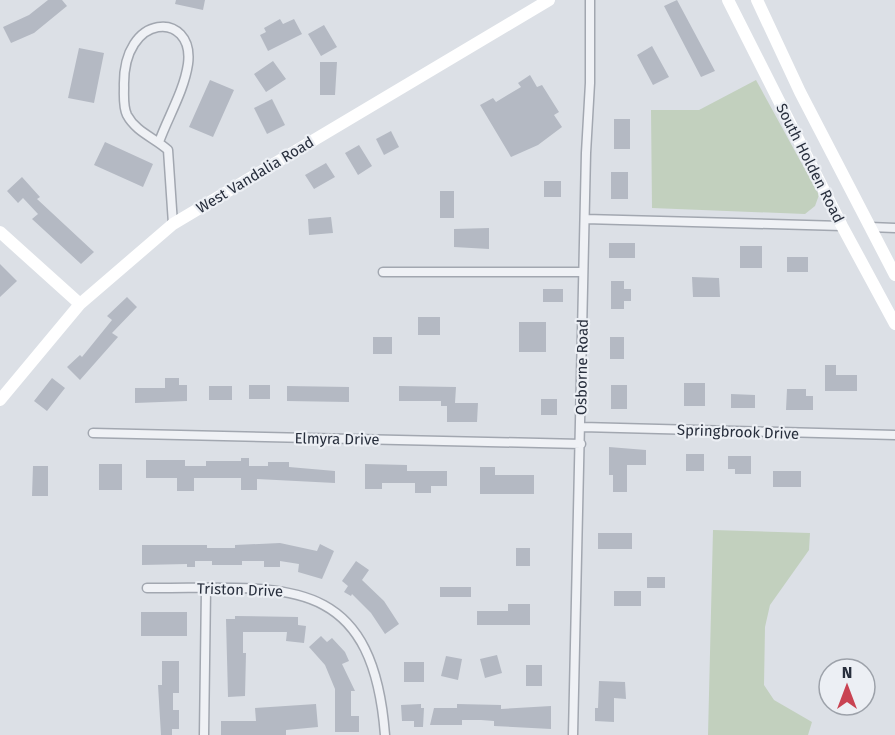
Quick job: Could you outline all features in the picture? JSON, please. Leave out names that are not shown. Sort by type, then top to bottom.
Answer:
[{"type":"main road","name":"West Vandalia Road","points":[[0,400],[80,304],[174,224],[549,0]]},
{"type":"main road","name":"South Holden Road","points":[[728,0],[842,226],[895,324]]},
{"type":"main road","name":"South Holden Road","points":[[757,0],[800,92],[895,275]]},
{"type":"main road","points":[[0,232],[80,304]]},
{"type":"street","name":"Osborne Road","points":[[573,735],[582,427],[583,272],[590,83],[590,0]]},
{"type":"street","points":[[159,142],[188,64],[185,40],[178,32],[162,27],[147,29],[137,37],[130,50],[124,80],[126,112],[134,125],[168,150],[174,224]]},
{"type":"street","points":[[585,219],[842,226]]},
{"type":"street","points":[[870,227],[895,228]]},
{"type":"street","points":[[382,272],[583,272]]},
{"type":"street","name":"Springbrook Drive","points":[[582,427],[895,435]]},
{"type":"street","name":"Elmyra Drive","points":[[93,433],[581,444]]},
{"type":"street","name":"Triston Drive","points":[[147,588],[288,591],[312,598],[345,620],[361,640],[373,664],[382,697],[385,735]]},
{"type":"street","points":[[204,735],[206,588]]},
{"type":"green space","points":[[756,80],[819,195],[815,206],[805,214],[652,208],[651,110],[699,110]]},
{"type":"green space","points":[[713,530],[810,533],[809,550],[770,605],[765,627],[764,685],[774,700],[812,722],[808,735],[708,735]]},
{"type":"building","points":[[48,0],[62,0],[67,6],[34,33],[11,43],[3,27],[29,15]]},
{"type":"building","points":[[176,0],[205,0],[203,10],[175,4]]},
{"type":"building","points":[[677,0],[715,71],[701,77],[664,6]]},
{"type":"building","points":[[280,19],[283,24],[294,19],[302,34],[268,51],[260,35],[266,32],[264,28]]},
{"type":"building","points":[[324,25],[337,47],[321,56],[308,34]]},
{"type":"building","points":[[652,46],[669,77],[653,85],[637,55]]},
{"type":"building","points":[[79,48],[104,53],[94,103],[68,98]]},
{"type":"building","points":[[273,61],[286,79],[266,92],[254,74]]},
{"type":"building","points":[[320,62],[337,62],[335,95],[320,95]]},
{"type":"building","points":[[530,75],[537,87],[542,85],[559,112],[554,115],[562,127],[538,145],[511,157],[480,105],[493,98],[496,102],[521,87],[518,83]]},
{"type":"building","points":[[210,80],[234,90],[213,137],[189,127]]},
{"type":"building","points":[[272,99],[285,125],[267,134],[254,108]]},
{"type":"building","points":[[614,119],[630,119],[630,149],[614,149]]},
{"type":"building","points":[[391,131],[399,147],[384,155],[376,139]]},
{"type":"building","points":[[105,142],[153,164],[143,187],[94,165]]},
{"type":"building","points":[[359,145],[372,166],[358,175],[345,153]]},
{"type":"building","points":[[326,163],[335,177],[314,189],[305,175]]},
{"type":"building","points":[[611,172],[628,172],[628,199],[611,199]]},
{"type":"building","points":[[22,177],[40,197],[37,199],[94,252],[81,264],[32,219],[38,214],[23,198],[18,203],[7,191]]},
{"type":"building","points":[[544,181],[561,181],[561,197],[544,197]]},
{"type":"building","points":[[440,191],[454,191],[454,218],[440,218]]},
{"type":"building","points":[[331,217],[333,233],[309,235],[308,219]]},
{"type":"building","points":[[489,228],[489,249],[454,247],[454,229]]},
{"type":"building","points":[[609,243],[635,243],[635,258],[609,258]]},
{"type":"building","points":[[740,246],[762,246],[762,268],[740,268]]},
{"type":"building","points":[[787,257],[808,257],[808,272],[787,272]]},
{"type":"building","points":[[0,264],[17,281],[0,297]]},
{"type":"building","points":[[692,277],[719,278],[720,297],[693,297]]},
{"type":"building","points":[[611,281],[624,281],[624,289],[631,289],[631,301],[624,301],[624,309],[611,309]]},
{"type":"building","points":[[543,289],[563,289],[563,302],[543,302]]},
{"type":"building","points":[[127,297],[137,307],[112,333],[118,337],[80,380],[67,367],[80,355],[82,357],[112,320],[107,316]]},
{"type":"building","points":[[418,317],[440,317],[440,335],[418,335]]},
{"type":"building","points":[[519,322],[546,322],[546,352],[519,352]]},
{"type":"building","points":[[373,337],[392,337],[392,354],[373,354]]},
{"type":"building","points":[[610,337],[624,337],[624,359],[610,359]]},
{"type":"building","points":[[825,365],[836,365],[836,375],[857,375],[857,391],[825,391]]},
{"type":"building","points":[[52,378],[65,388],[47,411],[34,401]]},
{"type":"building","points":[[165,378],[179,378],[179,385],[187,385],[187,401],[135,403],[135,388],[165,388]]},
{"type":"building","points":[[684,383],[705,383],[705,406],[684,406]]},
{"type":"building","points":[[249,385],[270,385],[270,399],[249,399]]},
{"type":"building","points":[[611,385],[627,385],[627,409],[611,409]]},
{"type":"building","points":[[209,386],[232,386],[232,400],[209,400]]},
{"type":"building","points":[[287,386],[349,387],[349,402],[287,401]]},
{"type":"building","points":[[399,386],[456,387],[455,403],[478,403],[477,422],[447,422],[447,406],[441,406],[441,401],[399,401]]},
{"type":"building","points":[[787,389],[806,389],[806,396],[813,396],[813,410],[786,410]]},
{"type":"building","points":[[731,394],[755,395],[755,408],[731,408]]},
{"type":"building","points":[[541,399],[557,399],[557,415],[541,415]]},
{"type":"building","points":[[609,447],[646,450],[646,465],[627,465],[627,492],[613,492],[613,475],[609,475]]},
{"type":"building","points":[[686,454],[704,454],[704,471],[686,471]]},
{"type":"building","points":[[728,456],[751,456],[751,474],[735,474],[735,469],[728,469]]},
{"type":"building","points":[[241,458],[249,458],[249,466],[268,466],[268,462],[289,462],[289,467],[335,471],[335,483],[257,479],[257,490],[241,490],[241,478],[194,478],[194,491],[177,491],[177,478],[146,478],[146,460],[185,460],[185,466],[206,466],[206,461],[241,461]]},
{"type":"building","points":[[99,464],[122,464],[122,490],[99,490]]},
{"type":"building","points":[[365,464],[407,465],[407,471],[447,471],[447,486],[431,486],[431,493],[415,493],[415,483],[382,483],[382,489],[365,489]]},
{"type":"building","points":[[33,466],[48,466],[48,496],[32,496]]},
{"type":"building","points":[[480,467],[495,467],[495,475],[534,475],[534,494],[480,494]]},
{"type":"building","points":[[773,471],[801,471],[801,487],[773,487]]},
{"type":"building","points":[[598,533],[632,533],[632,549],[598,549]]},
{"type":"building","points":[[280,543],[317,551],[320,544],[334,551],[322,579],[298,572],[299,564],[280,561],[280,567],[264,567],[264,561],[242,561],[242,565],[212,565],[212,561],[195,561],[195,567],[187,567],[187,564],[142,565],[142,545],[207,545],[207,548],[235,548],[235,545]]},
{"type":"building","points":[[516,548],[530,548],[530,566],[516,566]]},
{"type":"building","points":[[356,561],[369,570],[362,580],[384,601],[399,624],[385,634],[371,613],[352,594],[351,596],[344,592],[348,586],[342,581]]},
{"type":"building","points":[[647,577],[665,577],[665,588],[647,588]]},
{"type":"building","points":[[440,587],[471,587],[471,597],[440,597]]},
{"type":"building","points":[[614,591],[641,591],[641,606],[614,606]]},
{"type":"building","points":[[508,604],[530,604],[530,625],[477,625],[477,611],[508,611]]},
{"type":"building","points":[[141,612],[187,612],[187,636],[141,636]]},
{"type":"building","points":[[235,616],[298,617],[298,625],[306,626],[304,643],[286,641],[287,632],[243,632],[243,653],[246,653],[245,696],[228,697],[226,619],[235,619]]},
{"type":"building","points":[[321,636],[327,642],[332,638],[345,652],[349,661],[342,664],[355,691],[351,691],[351,716],[359,716],[359,732],[335,732],[335,689],[325,665],[309,647]]},
{"type":"building","points":[[497,655],[502,673],[485,678],[480,659]]},
{"type":"building","points":[[446,656],[462,659],[458,680],[441,676]]},
{"type":"building","points":[[162,661],[179,661],[179,693],[173,693],[173,710],[179,710],[179,729],[172,729],[172,735],[161,735],[158,685],[162,685]]},
{"type":"building","points":[[404,662],[424,662],[424,682],[404,682]]},
{"type":"building","points":[[526,665],[542,665],[542,686],[526,686]]},
{"type":"building","points":[[599,681],[625,682],[626,699],[614,698],[614,722],[595,721]]},
{"type":"building","points":[[316,704],[318,727],[286,730],[286,735],[221,735],[221,721],[256,721],[255,708]]},
{"type":"building","points":[[421,704],[421,708],[424,708],[423,727],[414,727],[414,721],[402,721],[401,705]]},
{"type":"building","points":[[457,704],[501,705],[501,709],[551,706],[551,729],[494,726],[494,721],[481,720],[462,720],[462,725],[430,725],[434,708],[457,708]]}]
